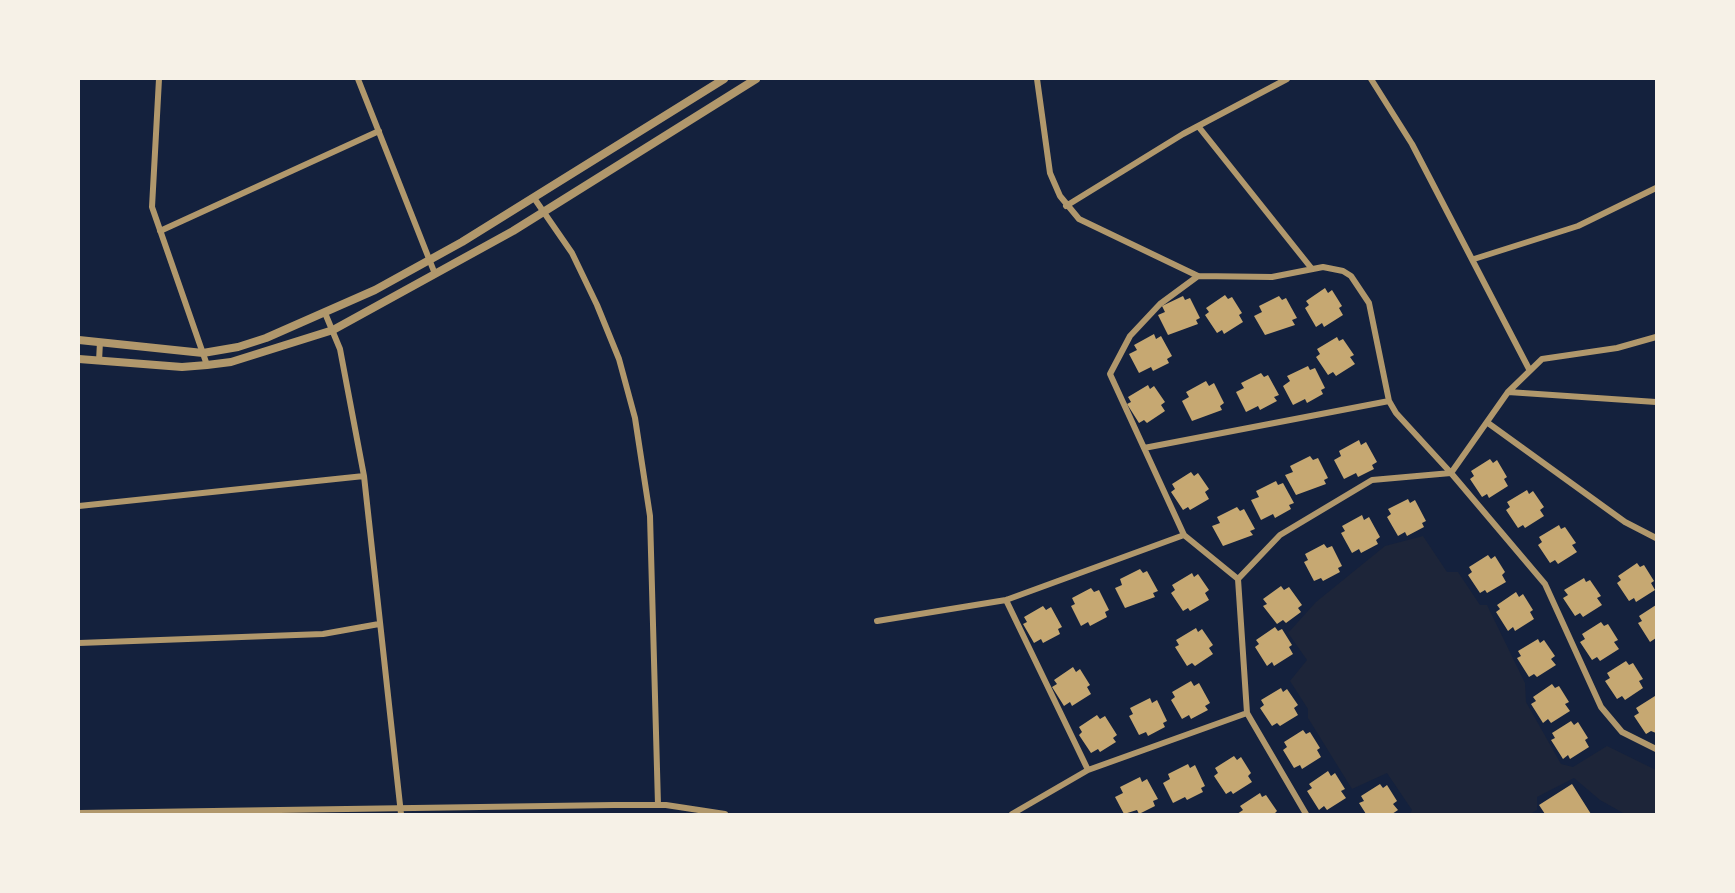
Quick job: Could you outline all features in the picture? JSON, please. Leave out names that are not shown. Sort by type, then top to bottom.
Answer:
[{"type":"street","points":[[159,79],[152,207],[207,365]]},
{"type":"street","points":[[358,79],[435,274]]},
{"type":"street","points":[[79,340],[203,353],[238,347],[325,313],[428,260],[534,198],[724,79]]},
{"type":"street","points":[[79,359],[181,367],[207,365],[231,362],[333,330],[542,213],[756,79]]},
{"type":"street","points":[[1037,79],[1050,173],[1066,205],[1079,219],[1198,275],[1272,277],[1323,267],[1343,271],[1359,284],[1369,303],[1390,401],[1396,413],[1545,584],[1601,707],[1622,732],[1656,749]]},
{"type":"street","points":[[1066,205],[1198,126],[1287,79]]},
{"type":"street","points":[[1371,79],[1412,144],[1529,369]]},
{"type":"street","points":[[1198,126],[1311,269]]},
{"type":"street","points":[[160,231],[379,131]]},
{"type":"street","points":[[1474,260],[1578,226],[1656,188]]},
{"type":"street","points":[[534,198],[572,253],[597,304],[619,359],[637,429],[650,516],[659,805]]},
{"type":"street","points":[[1198,275],[1160,304],[1130,336],[1110,374],[1184,535],[1238,579],[1247,713],[1306,814]]},
{"type":"street","points":[[325,313],[340,349],[365,476],[400,811]]},
{"type":"street","points":[[1238,579],[1280,535],[1372,480],[1451,473],[1508,392],[1542,359],[1617,348],[1656,337]]},
{"type":"street","points":[[99,361],[100,342]]},
{"type":"street","points":[[1508,392],[1656,402]]},
{"type":"street","points":[[1144,448],[1390,401]]},
{"type":"street","points":[[1488,423],[1625,522],[1656,538]]},
{"type":"street","points":[[79,506],[365,476]]},
{"type":"street","points":[[877,621],[1006,600],[1184,535]]},
{"type":"street","points":[[1006,600],[1088,770]]},
{"type":"street","points":[[79,643],[310,635],[379,624]]},
{"type":"street","points":[[1012,814],[1088,770],[1247,713]]},
{"type":"street","points":[[79,813],[400,811],[659,805],[725,814]]},
{"type":"shaded area","points":[[1423,536],[1447,572],[1458,572],[1480,605],[1487,605],[1525,683],[1526,702],[1561,764],[1573,767],[1607,746],[1656,770],[1656,814],[1625,814],[1600,800],[1574,778],[1537,797],[1537,810],[1530,814],[1410,814],[1412,810],[1387,773],[1352,789],[1308,718],[1308,709],[1290,681],[1307,660],[1288,633],[1316,602],[1385,546]]},
{"type":"building","points":[[1325,288],[1328,293],[1332,290],[1342,306],[1339,308],[1343,315],[1324,327],[1322,323],[1316,327],[1305,308],[1309,305],[1306,301]]},
{"type":"building","points":[[1225,295],[1228,299],[1232,297],[1242,313],[1239,315],[1243,322],[1224,334],[1222,330],[1217,333],[1205,315],[1209,312],[1206,308]]},
{"type":"building","points":[[1183,296],[1185,300],[1190,298],[1200,318],[1196,320],[1198,324],[1168,335],[1158,315],[1165,312],[1162,306]]},
{"type":"building","points":[[1279,296],[1282,300],[1286,298],[1297,318],[1292,320],[1295,325],[1265,335],[1254,316],[1262,312],[1259,306]]},
{"type":"building","points":[[1154,334],[1156,339],[1161,336],[1172,356],[1167,359],[1169,363],[1153,371],[1151,367],[1139,373],[1129,354],[1137,350],[1134,345]]},
{"type":"building","points":[[1337,337],[1339,341],[1343,339],[1354,355],[1350,357],[1355,364],[1336,376],[1333,372],[1328,375],[1316,357],[1320,354],[1317,349]]},
{"type":"building","points":[[1308,366],[1310,370],[1315,368],[1325,388],[1321,390],[1323,394],[1307,403],[1305,399],[1293,405],[1283,386],[1290,381],[1287,376]]},
{"type":"building","points":[[1261,373],[1264,377],[1268,375],[1279,395],[1274,397],[1277,401],[1260,410],[1258,406],[1246,412],[1236,392],[1244,388],[1241,383]]},
{"type":"building","points":[[1206,381],[1209,386],[1214,383],[1224,403],[1220,406],[1222,410],[1192,421],[1182,401],[1189,397],[1186,392]]},
{"type":"building","points":[[1148,385],[1150,389],[1154,386],[1165,402],[1161,405],[1165,411],[1147,423],[1144,420],[1139,423],[1127,404],[1131,402],[1128,397]]},
{"type":"building","points":[[1359,440],[1361,445],[1366,442],[1377,462],[1372,465],[1374,469],[1358,477],[1356,473],[1344,479],[1334,460],[1341,456],[1339,451]]},
{"type":"building","points":[[1310,456],[1313,460],[1318,458],[1328,478],[1324,480],[1326,484],[1296,495],[1285,475],[1293,472],[1290,466]]},
{"type":"building","points":[[1490,459],[1493,463],[1497,460],[1507,477],[1504,479],[1508,486],[1489,498],[1487,494],[1482,497],[1470,479],[1474,476],[1471,471]]},
{"type":"building","points":[[1191,472],[1194,476],[1198,473],[1209,489],[1205,492],[1209,499],[1190,510],[1188,507],[1183,510],[1171,492],[1175,489],[1172,484]]},
{"type":"building","points":[[1276,481],[1278,485],[1283,483],[1294,503],[1289,505],[1291,509],[1275,518],[1273,514],[1261,520],[1251,500],[1259,497],[1256,491]]},
{"type":"building","points":[[1527,490],[1529,494],[1533,491],[1544,507],[1540,510],[1544,516],[1525,528],[1523,525],[1518,528],[1506,510],[1510,507],[1507,502]]},
{"type":"building","points":[[1408,499],[1410,503],[1415,500],[1426,521],[1422,523],[1424,527],[1407,536],[1405,532],[1398,536],[1387,517],[1391,514],[1388,509]]},
{"type":"building","points":[[1237,507],[1240,511],[1244,509],[1255,529],[1250,531],[1253,535],[1223,546],[1212,526],[1220,523],[1217,517]]},
{"type":"building","points":[[1362,515],[1364,520],[1369,517],[1380,537],[1376,540],[1378,544],[1361,553],[1359,549],[1352,553],[1341,533],[1345,531],[1342,526]]},
{"type":"building","points":[[1559,525],[1561,529],[1565,527],[1576,543],[1572,545],[1577,552],[1558,564],[1555,560],[1550,563],[1538,545],[1542,542],[1539,537]]},
{"type":"building","points":[[1324,544],[1327,548],[1332,546],[1342,566],[1338,568],[1340,572],[1323,581],[1321,578],[1314,581],[1304,562],[1308,560],[1305,554]]},
{"type":"building","points":[[1488,555],[1491,559],[1495,556],[1505,572],[1502,575],[1506,582],[1487,593],[1485,590],[1480,593],[1468,575],[1472,572],[1469,567]]},
{"type":"building","points":[[1637,563],[1640,567],[1644,565],[1654,581],[1651,583],[1655,590],[1636,602],[1634,598],[1629,601],[1617,583],[1621,580],[1618,576]]},
{"type":"building","points":[[1140,569],[1143,573],[1147,571],[1158,591],[1153,593],[1155,597],[1125,608],[1115,588],[1122,585],[1120,579]]},
{"type":"building","points":[[1192,573],[1194,577],[1198,574],[1209,590],[1205,593],[1209,600],[1190,611],[1188,608],[1183,611],[1171,593],[1175,590],[1172,585]]},
{"type":"building","points":[[1584,578],[1586,582],[1590,580],[1601,596],[1597,598],[1602,605],[1583,617],[1580,613],[1575,616],[1563,598],[1568,595],[1564,590]]},
{"type":"building","points":[[1281,586],[1284,590],[1289,587],[1302,605],[1298,608],[1301,612],[1286,623],[1283,620],[1277,624],[1263,606],[1267,604],[1263,599]]},
{"type":"building","points":[[1091,588],[1094,592],[1099,590],[1109,610],[1105,612],[1107,617],[1090,626],[1088,622],[1081,626],[1071,606],[1075,604],[1072,598]]},
{"type":"building","points":[[1516,592],[1519,597],[1523,594],[1533,610],[1530,612],[1534,619],[1515,631],[1513,627],[1508,631],[1496,612],[1500,609],[1497,605]]},
{"type":"building","points":[[1656,605],[1656,638],[1650,642],[1638,623],[1642,621],[1639,616]]},
{"type":"building","points":[[1043,606],[1046,610],[1051,607],[1062,627],[1058,629],[1060,634],[1043,643],[1041,639],[1034,643],[1023,624],[1027,622],[1024,617]]},
{"type":"building","points":[[1601,622],[1604,626],[1608,624],[1618,640],[1614,642],[1619,649],[1600,661],[1597,657],[1592,660],[1580,642],[1585,639],[1582,634]]},
{"type":"building","points":[[1275,627],[1278,631],[1282,629],[1292,645],[1289,647],[1293,654],[1274,666],[1272,662],[1267,666],[1255,647],[1259,644],[1256,640]]},
{"type":"building","points":[[1196,628],[1198,632],[1202,629],[1213,645],[1209,648],[1213,654],[1195,666],[1192,663],[1187,666],[1175,647],[1179,645],[1176,640]]},
{"type":"building","points":[[1538,639],[1540,643],[1544,640],[1555,656],[1551,659],[1556,665],[1537,677],[1534,674],[1529,677],[1517,658],[1521,656],[1518,651]]},
{"type":"building","points":[[1626,661],[1629,665],[1633,663],[1643,679],[1639,681],[1643,688],[1625,700],[1622,696],[1617,699],[1605,681],[1610,678],[1607,673]]},
{"type":"building","points":[[1073,667],[1076,672],[1080,669],[1090,685],[1087,687],[1091,694],[1072,706],[1070,702],[1064,706],[1052,687],[1057,684],[1054,680]]},
{"type":"building","points":[[1191,681],[1194,686],[1199,683],[1210,703],[1205,706],[1208,710],[1191,719],[1189,715],[1182,719],[1171,700],[1175,697],[1172,692]]},
{"type":"building","points":[[1552,684],[1555,688],[1559,686],[1569,702],[1565,704],[1570,711],[1551,723],[1548,719],[1543,723],[1531,704],[1536,701],[1533,697]]},
{"type":"building","points":[[1281,688],[1283,692],[1287,689],[1298,705],[1294,708],[1298,715],[1280,726],[1277,723],[1272,726],[1260,708],[1264,705],[1261,700]]},
{"type":"building","points":[[1655,696],[1656,733],[1651,731],[1646,734],[1634,716],[1639,713],[1636,708]]},
{"type":"building","points":[[1150,698],[1152,703],[1157,700],[1167,721],[1163,723],[1165,727],[1148,736],[1146,732],[1139,735],[1129,716],[1133,714],[1130,708]]},
{"type":"building","points":[[1097,715],[1100,719],[1105,716],[1117,735],[1113,738],[1116,742],[1100,752],[1098,749],[1091,753],[1079,735],[1082,732],[1079,727]]},
{"type":"building","points":[[1571,721],[1574,725],[1578,722],[1588,738],[1585,740],[1589,747],[1570,759],[1568,755],[1563,759],[1551,740],[1555,738],[1552,733]]},
{"type":"building","points":[[1303,730],[1306,734],[1310,732],[1320,748],[1317,750],[1321,757],[1302,769],[1300,765],[1294,768],[1283,750],[1287,747],[1284,742]]},
{"type":"building","points":[[1234,756],[1237,760],[1241,757],[1251,773],[1248,776],[1252,782],[1233,794],[1231,791],[1226,794],[1214,776],[1218,773],[1215,768]]},
{"type":"building","points":[[1188,764],[1190,768],[1195,765],[1205,786],[1201,788],[1203,792],[1173,803],[1163,783],[1170,779],[1168,774]]},
{"type":"building","points":[[1328,771],[1331,776],[1335,773],[1345,789],[1341,791],[1346,798],[1327,810],[1324,806],[1319,810],[1307,791],[1312,788],[1309,784]]},
{"type":"building","points":[[1140,777],[1142,782],[1147,779],[1158,799],[1153,801],[1155,806],[1139,814],[1137,810],[1124,814],[1115,797],[1123,793],[1120,787]]},
{"type":"building","points":[[1380,784],[1383,788],[1387,785],[1397,801],[1393,804],[1398,810],[1392,814],[1366,814],[1359,803],[1364,801],[1361,796]]},
{"type":"building","points":[[1572,784],[1591,814],[1545,814],[1539,805]]},
{"type":"building","points":[[1260,793],[1262,797],[1266,795],[1277,811],[1274,814],[1237,814],[1243,810],[1240,806]]}]
